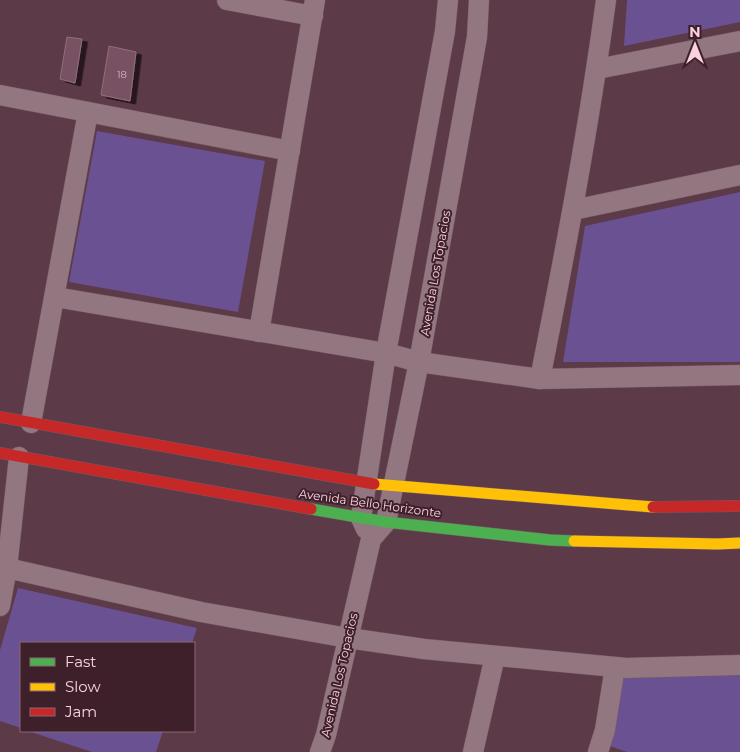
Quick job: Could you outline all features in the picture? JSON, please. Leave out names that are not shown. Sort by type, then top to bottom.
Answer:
[{"type":"street","points":[[227,0],[314,8],[259,332]]},
{"type":"street","points":[[371,539],[361,518],[386,353],[445,31],[448,0]]},
{"type":"street","name":"Avenida Los Topacios","points":[[320,752],[326,735],[371,539],[386,522],[419,362],[476,37],[479,0]]},
{"type":"street","points":[[540,380],[573,210],[597,69],[606,0]]},
{"type":"street","points":[[445,31],[476,37]]},
{"type":"street","points":[[597,69],[740,40]]},
{"type":"street","points":[[0,95],[290,151]]},
{"type":"street","points":[[30,423],[88,112]]},
{"type":"street","points":[[573,210],[740,175]]},
{"type":"street","points":[[55,297],[386,353],[419,362],[540,380],[740,375]]},
{"type":"street","name":"Avenida Bello Horizonte","points":[[0,418],[367,483],[663,508],[740,506]]},
{"type":"street","points":[[0,606],[7,568],[10,455]]},
{"type":"street","name":"Avenida Bello Horizonte","points":[[10,455],[386,522],[550,540],[740,543]]},
{"type":"street","points":[[7,568],[201,612],[348,638],[424,649],[615,667],[740,664]]},
{"type":"street","points":[[473,752],[495,656]]},
{"type":"street","points":[[598,752],[605,730],[615,667]]},
{"type":"shaded area","points":[[627,0],[740,0],[740,22],[624,46]]},
{"type":"shaded area","points":[[97,131],[265,161],[238,312],[69,282]]},
{"type":"shaded area","points":[[740,192],[740,362],[563,362],[585,226]]},
{"type":"shaded area","points":[[18,588],[197,628],[192,642],[20,642],[20,728],[0,721],[0,650]]},
{"type":"shaded area","points":[[740,673],[740,752],[627,752],[607,745],[623,675]]},
{"type":"shaded area","points":[[31,732],[163,732],[156,752],[92,752]]},
{"type":"building","points":[[67,37],[82,39],[75,83],[60,79]]},
{"type":"building","points":[[109,46],[136,52],[130,101],[101,95]]},
{"type":"traffic: fast","points":[[311,509],[386,522],[574,541]]},
{"type":"traffic: slow","points":[[374,484],[653,507]]},
{"type":"traffic: slow","points":[[574,541],[740,543]]},
{"type":"traffic: jam","points":[[0,417],[374,484]]},
{"type":"traffic: jam","points":[[0,453],[311,509]]},
{"type":"traffic: jam","points":[[653,507],[740,506]]}]
